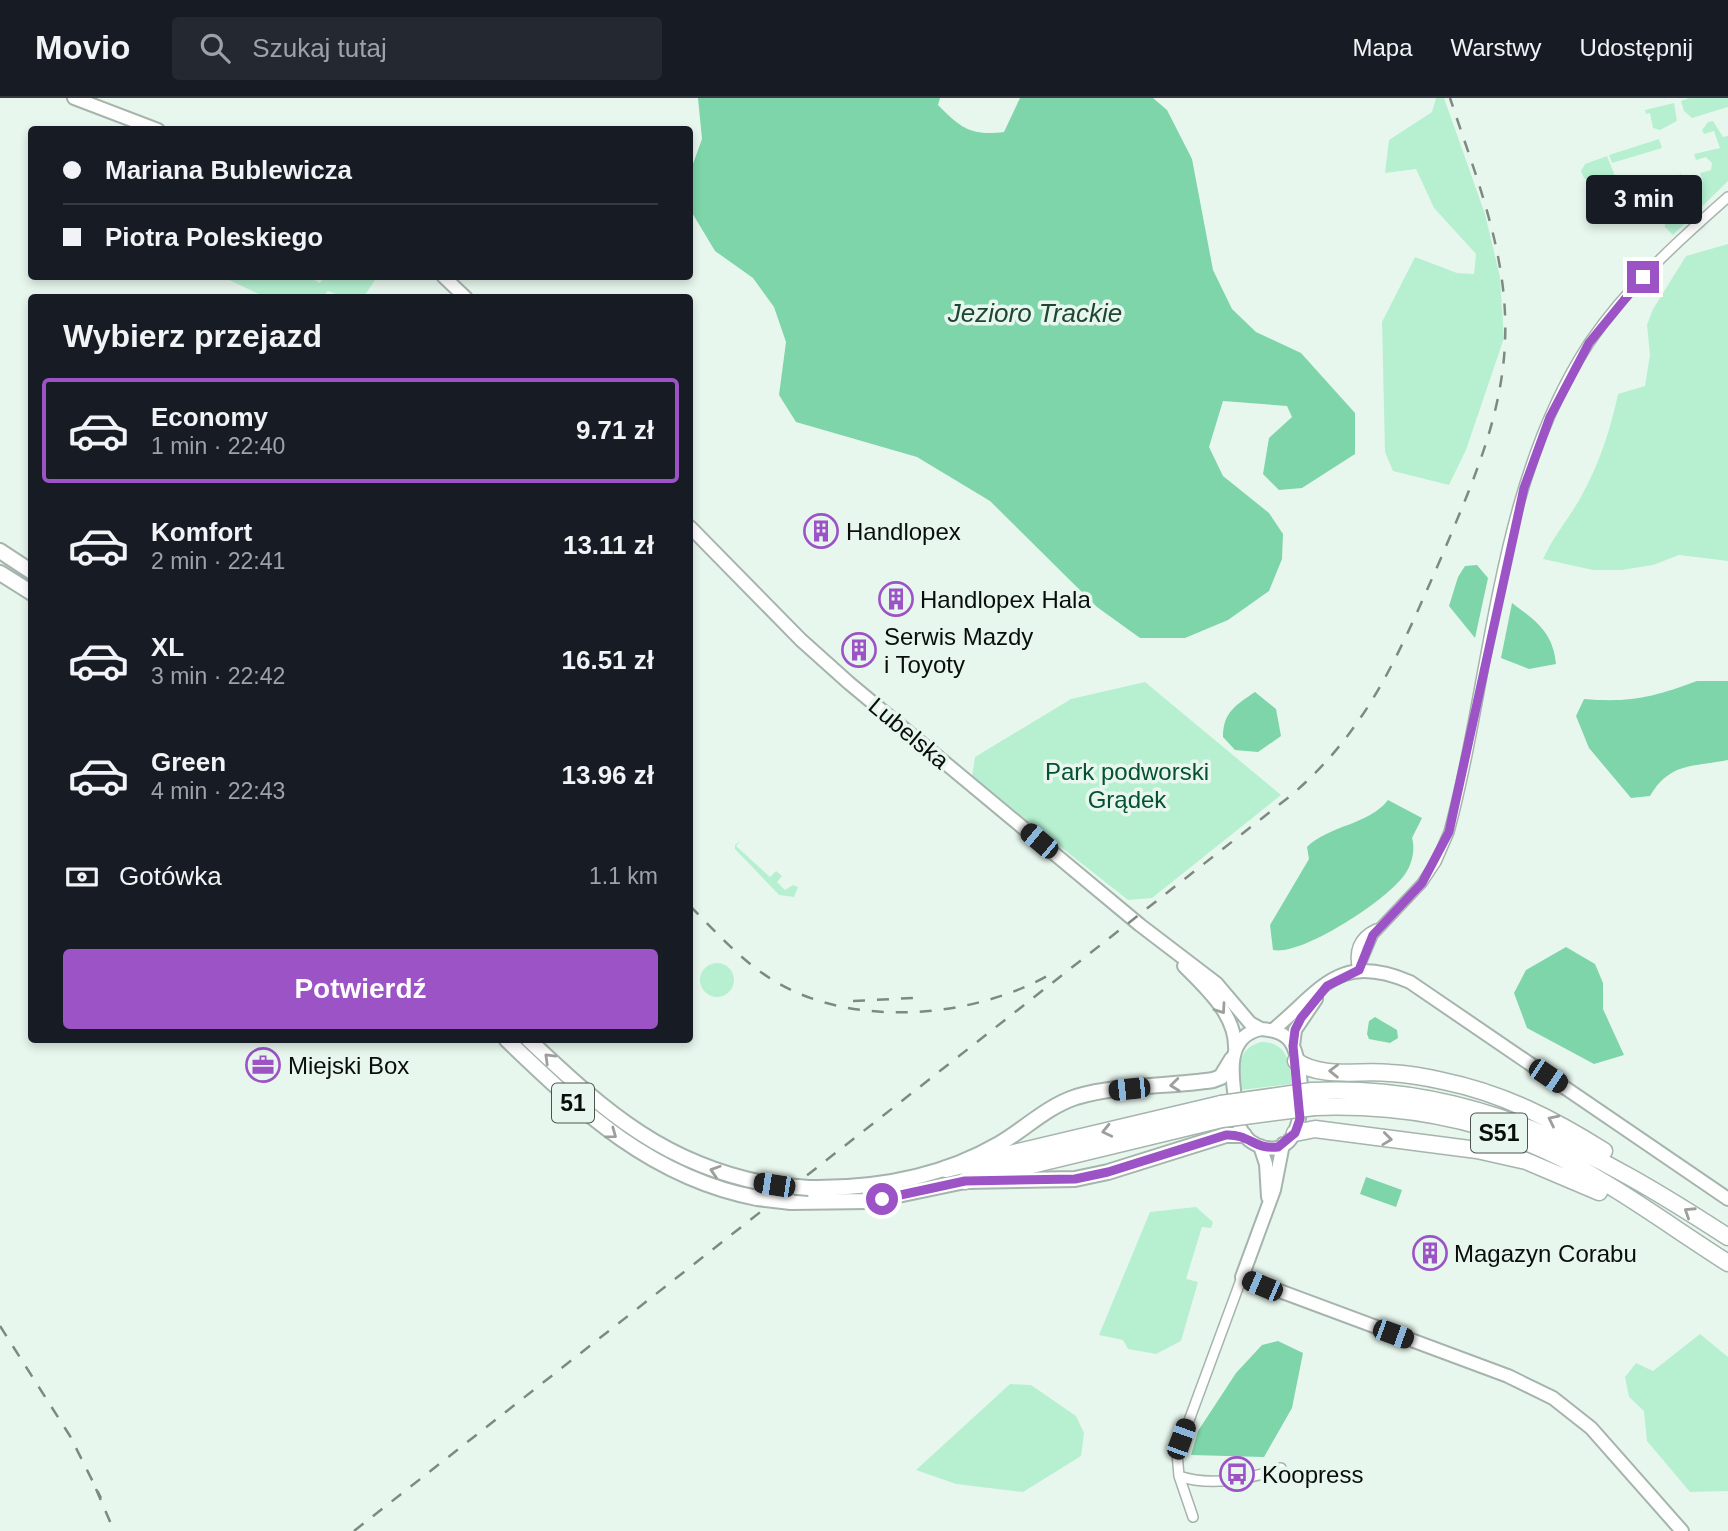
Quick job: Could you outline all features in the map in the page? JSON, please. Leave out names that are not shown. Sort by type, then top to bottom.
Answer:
[{"type":"highway","points":[[1295,1054],[1316,1071],[1391,1073],[1443,1081],[1509,1100],[1562,1125],[1650,1186]]},
{"type":"highway","name":"S51","points":[[946,1169],[1222,1111],[1360,1090],[1403,1093],[1493,1114],[1565,1142],[1650,1186],[1728,1237]]},
{"type":"highway","name":"S51","points":[[1313,1099],[1429,1114],[1475,1125],[1562,1159],[1728,1263]]},
{"type":"highway","name":"S51","points":[[965,1181],[1222,1111]]},
{"type":"highway","points":[[1289,1139],[1315,1129],[1477,1150],[1525,1161],[1664,1222]]},
{"type":"main road","points":[[0,551],[28,569]]},
{"type":"main road","points":[[0,573],[28,590]]},
{"type":"main road","name":"51","points":[[510,1043],[583,1112],[634,1150],[691,1179],[757,1198],[791,1202],[869,1200],[965,1181]]},
{"type":"main road","name":"51","points":[[532,1043],[599,1105],[653,1143],[712,1170],[774,1185],[809,1188],[877,1184],[946,1169]]},
{"type":"main road","points":[[946,1169],[997,1146],[1064,1102],[1105,1091],[1213,1080],[1221,1077],[1233,1054]]},
{"type":"main road","points":[[965,1181],[1075,1179],[1108,1172],[1226,1135],[1244,1135]]},
{"type":"street","points":[[74,98],[148,126]]},
{"type":"street","points":[[1193,1517],[1180,1476],[1177,1453],[1301,1111],[1295,1030],[1327,986],[1359,970],[1373,935],[1422,883],[1449,832],[1509,548],[1524,488],[1550,417],[1589,343],[1674,244],[1728,197]]},
{"type":"street","points":[[447,280],[462,294]]},
{"type":"street","name":"Lubelska","points":[[693,530],[817,656],[1140,925],[1216,983],[1250,1023],[1282,1033],[1295,1054]]},
{"type":"street","name":"Lubelska","points":[[1140,925],[1206,988],[1232,1026],[1238,1120],[1244,1135]]},
{"type":"street","points":[[1233,1054],[1245,1035],[1267,1029],[1320,986],[1338,976],[1359,970],[1385,971],[1410,982],[1728,1199]]},
{"type":"street","points":[[1244,1135],[1260,1146],[1266,1164],[1269,1200]]},
{"type":"street","points":[[1260,1146],[1289,1139]]},
{"type":"street","points":[[1242,1277],[1508,1376],[1553,1398],[1591,1428],[1682,1531]]},
{"type":"street","points":[[1180,1476],[1194,1481],[1256,1477],[1280,1468]]},
{"type":"green space","points":[[1436,98],[1444,98],[1485,214],[1500,277],[1504,338],[1466,450],[1449,485],[1393,471],[1385,452],[1382,322],[1415,257],[1457,273],[1474,274],[1476,254],[1434,208],[1416,169],[1385,173],[1389,140],[1432,112]]},
{"type":"green space","points":[[1689,98],[1728,98],[1728,107],[1692,118],[1684,111],[1681,101]]},
{"type":"green space","points":[[1674,103],[1677,121],[1660,130],[1653,128],[1650,113],[1646,114],[1645,110]]},
{"type":"green space","points":[[1713,121],[1723,137],[1728,136],[1728,181],[1673,235],[1665,227],[1664,213],[1680,193],[1675,176],[1681,174],[1686,188],[1703,182],[1700,173],[1711,170],[1712,163],[1706,157],[1696,160],[1694,154],[1720,148],[1714,131],[1704,134],[1702,130],[1708,122]]},
{"type":"green space","points":[[1659,139],[1662,148],[1612,163],[1609,155]]},
{"type":"green space","points":[[1607,156],[1625,201],[1665,189],[1664,182],[1668,183],[1667,188],[1650,210],[1642,211],[1584,178],[1581,171],[1585,164]]},
{"type":"green space","points":[[1728,244],[1728,561],[1679,555],[1653,565],[1622,570],[1593,570],[1543,559],[1595,469],[1618,394],[1645,386],[1650,355],[1647,325],[1653,309],[1686,256]]},
{"type":"green space","points":[[229,280],[314,280],[320,283],[322,280],[375,280],[366,294],[336,294],[328,291],[325,294],[259,294]]},
{"type":"green space","name":"Park podworski Grądek","points":[[1145,682],[1281,795],[1152,898],[1128,900],[972,777],[975,757],[1071,699]]},
{"type":"green space","points":[[741,840],[736,846],[770,877],[776,871],[782,876],[777,882],[785,890],[793,885],[798,887],[794,897],[779,895],[735,849],[735,845]]},
{"type":"green space","points":[[717,963],[729,968],[734,980],[729,992],[717,997],[705,992],[700,980],[705,968]]},
{"type":"green space","points":[[1261,1042],[1277,1045],[1282,1049],[1290,1068],[1292,1084],[1241,1090],[1240,1067],[1243,1055],[1253,1045]]},
{"type":"green space","points":[[1196,1207],[1213,1222],[1211,1228],[1202,1227],[1186,1279],[1198,1282],[1181,1341],[1156,1354],[1128,1349],[1123,1340],[1099,1335],[1150,1212]]},
{"type":"green space","points":[[1700,1334],[1728,1357],[1728,1491],[1690,1492],[1647,1441],[1644,1411],[1629,1397],[1625,1377],[1636,1363],[1653,1371]]},
{"type":"green space","points":[[1010,1384],[1031,1385],[1076,1416],[1084,1433],[1081,1456],[1023,1492],[956,1484],[916,1470]]},
{"type":"water","name":"Jezioro Trackie","points":[[698,98],[940,98],[938,105],[960,125],[974,131],[992,133],[1004,132],[1020,98],[1153,98],[1167,110],[1192,159],[1213,270],[1232,309],[1256,332],[1301,353],[1355,413],[1355,454],[1302,488],[1279,490],[1263,474],[1269,438],[1292,417],[1287,406],[1223,401],[1209,447],[1223,476],[1269,513],[1283,534],[1282,559],[1269,591],[1228,620],[1185,638],[1140,638],[1097,607],[990,501],[917,457],[796,422],[779,395],[786,342],[774,307],[753,278],[715,251],[693,214],[693,164],[702,139]]},
{"type":"water","points":[[1477,565],[1488,578],[1475,638],[1449,606],[1458,577],[1465,566]]},
{"type":"water","points":[[1512,603],[1542,628],[1551,644],[1556,664],[1529,669],[1501,658]]},
{"type":"water","points":[[1697,681],[1728,681],[1728,760],[1683,768],[1666,777],[1650,796],[1631,798],[1589,748],[1576,716],[1584,699],[1642,698]]},
{"type":"water","points":[[1255,692],[1276,709],[1281,736],[1258,752],[1235,750],[1223,737],[1225,721],[1237,705]]},
{"type":"water","points":[[1388,800],[1422,818],[1412,838],[1413,854],[1405,874],[1378,900],[1322,936],[1286,950],[1273,950],[1270,925],[1309,859],[1307,847],[1326,834],[1370,815]]},
{"type":"water","points":[[1566,947],[1595,964],[1603,983],[1603,1009],[1624,1055],[1594,1064],[1527,1028],[1514,993],[1526,970]]},
{"type":"water","points":[[1375,1017],[1397,1030],[1398,1038],[1390,1043],[1369,1039],[1369,1021]]},
{"type":"water","points":[[1366,1177],[1402,1190],[1396,1207],[1360,1194]]},
{"type":"water","points":[[1278,1341],[1303,1353],[1292,1408],[1264,1457],[1191,1455],[1198,1431],[1236,1373],[1262,1345]]},
{"type":"railway","points":[[354,1531],[1289,797],[1341,744],[1380,687],[1396,657],[1454,528],[1487,439],[1501,378],[1505,314],[1498,258],[1477,177],[1450,98]]},
{"type":"railway","points":[[693,909],[731,948],[778,983],[809,997],[842,1007],[878,1012],[950,1008],[1019,990],[1049,975]]},
{"type":"railway","points":[[853,1001],[913,998]]},
{"type":"railway","points":[[0,1326],[70,1436],[101,1498]]},
{"type":"railway","points":[[96,1489],[114,1531]]},
{"type":"place","name":"Handlopex","points":[[821,531]]},
{"type":"place","name":"Handlopex Hala","points":[[896,599]]},
{"type":"place","name":"Serwis Mazdy i Toyoty","points":[[859,650]]},
{"type":"place","name":"Miejski Box","points":[[263,1065]]},
{"type":"place","name":"Magazyn Corabu","points":[[1430,1253]]},
{"type":"place","name":"Koopress","points":[[1237,1474]]},
{"type":"route","points":[[882,1199],[965,1181],[1075,1179],[1108,1172],[1226,1135],[1244,1135],[1254,1143],[1267,1147],[1278,1147],[1290,1140],[1298,1127],[1301,1111],[1293,1046],[1295,1030],[1301,1018],[1327,986],[1359,970],[1373,935],[1404,906],[1436,862],[1449,832],[1457,801],[1509,548],[1524,488],[1550,417],[1589,343],[1643,277]]}]
